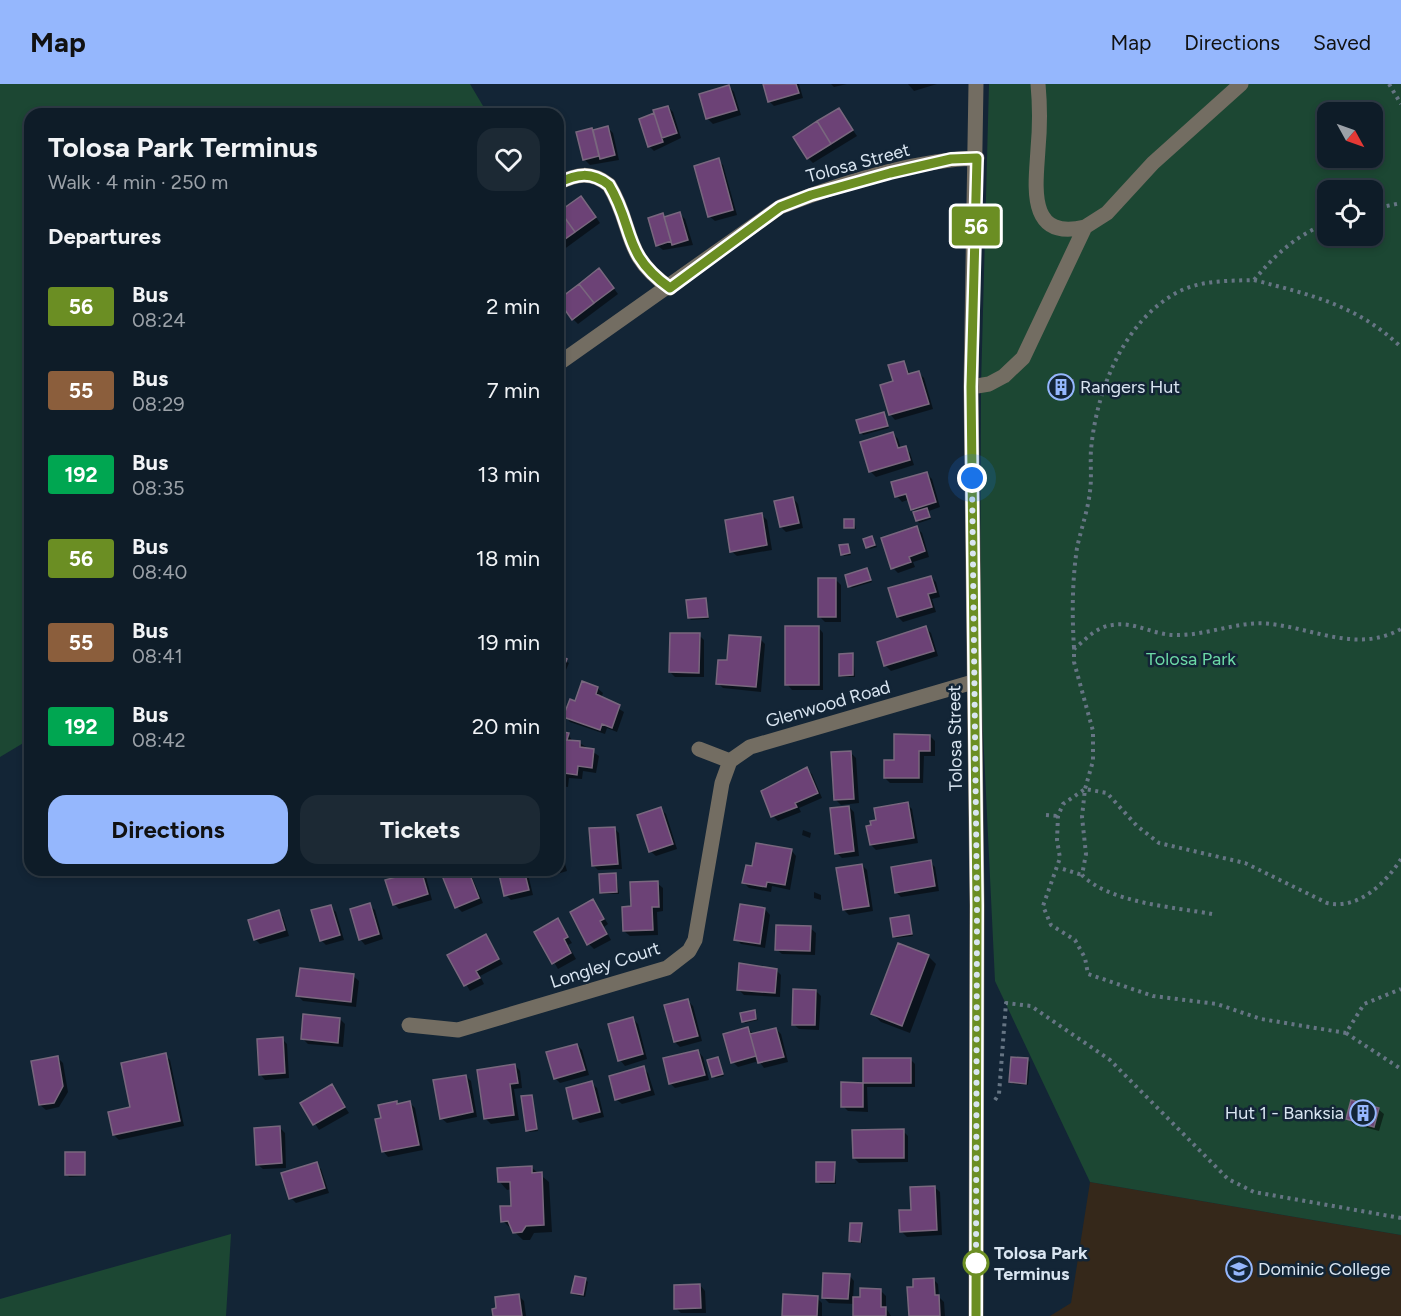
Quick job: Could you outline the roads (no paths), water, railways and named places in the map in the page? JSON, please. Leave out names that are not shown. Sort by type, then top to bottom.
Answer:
[{"type":"street","name":"Tolosa Street","points":[[976,84],[977,158],[971,387],[977,905],[976,1316]]},
{"type":"street","points":[[1038,84],[1035,201],[1047,220],[1056,226],[1076,230],[1107,213],[1153,163],[1241,84]]},
{"type":"street","name":"Tolosa Street","points":[[564,360],[670,288],[780,207],[811,195],[890,173],[951,159],[977,158]]},
{"type":"street","points":[[564,180],[589,174],[609,185],[638,257],[650,274],[670,288]]},
{"type":"street","points":[[971,387],[989,384],[1004,376],[1023,358],[1085,227]]},
{"type":"street","name":"Glenwood Road","points":[[730,761],[750,747],[973,682]]},
{"type":"street","points":[[699,749],[730,761]]},
{"type":"street","name":"Longley Court","points":[[409,1025],[458,1030],[652,973],[679,961],[689,951],[699,925],[722,783],[730,761]]},
{"type":"place","name":"Rangers Hut","points":[[1061,387]]},
{"type":"place","name":"Hut 1 - Banksia","points":[[1363,1113]]},
{"type":"place","name":"Tolosa Park Terminus","points":[[976,1263]]},
{"type":"place","name":"Dominic College","points":[[1239,1269]]},
{"type":"park label","name":"Tolosa Park","points":[[1191,659]]}]
